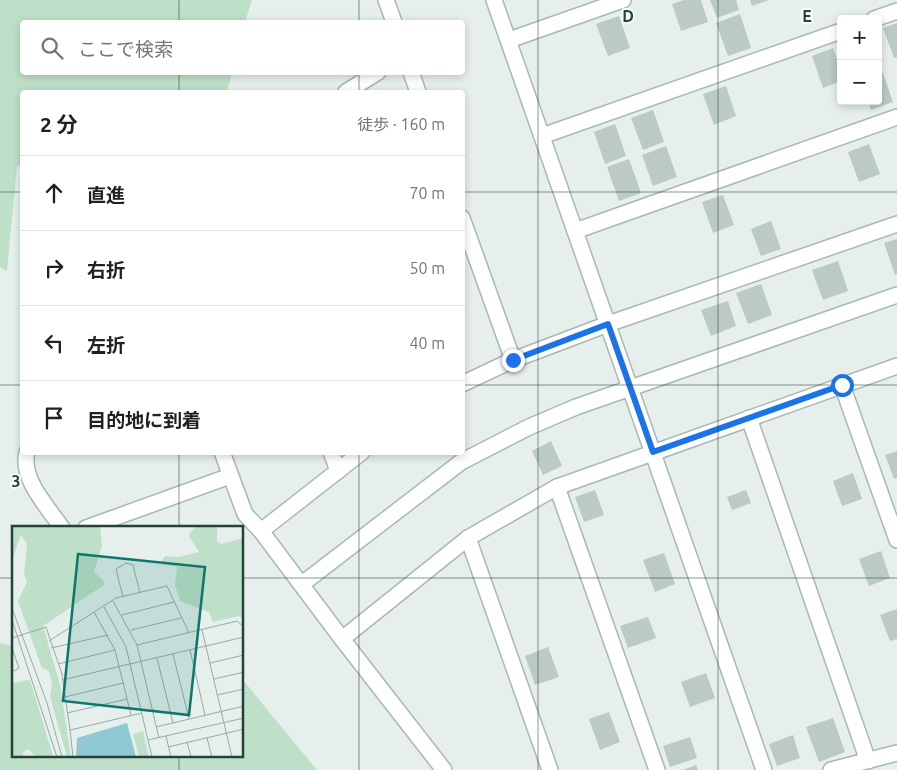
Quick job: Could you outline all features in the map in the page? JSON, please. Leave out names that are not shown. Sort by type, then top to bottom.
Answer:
[{"type":"street","points":[[386,0],[393,20]]},
{"type":"street","points":[[494,0],[764,770]]},
{"type":"street","points":[[509,40],[623,0]]},
{"type":"street","points":[[882,16],[897,11]]},
{"type":"street","points":[[542,136],[837,32]]},
{"type":"street","points":[[349,90],[373,75]]},
{"type":"street","points":[[412,75],[417,90]]},
{"type":"street","points":[[575,231],[897,117]]},
{"type":"street","points":[[465,383],[513,360],[608,324],[897,224]]},
{"type":"street","points":[[465,226],[513,360]]},
{"type":"street","points":[[302,584],[461,462],[529,427],[630,388],[897,295]]},
{"type":"street","points":[[342,640],[468,538],[557,487],[897,366]]},
{"type":"street","points":[[842,385],[897,540]]},
{"type":"street","points":[[749,418],[868,761]]},
{"type":"street","points":[[26,455],[25,461],[28,476],[61,526]]},
{"type":"street","points":[[223,455],[244,514],[261,530],[342,640],[444,770]]},
{"type":"street","points":[[332,455],[338,471]]},
{"type":"street","points":[[261,530],[358,455]]},
{"type":"street","points":[[92,526],[230,476]]},
{"type":"street","points":[[557,487],[657,770]]},
{"type":"street","points":[[468,538],[550,770]]},
{"type":"street","points":[[831,770],[897,753]]},
{"type":"green space","points":[[0,0],[252,0],[246,20],[20,20],[20,75],[231,75],[228,90],[20,90],[20,166],[17,166],[7,271],[0,267]]},
{"type":"green space","points":[[0,643],[12,646],[12,758],[244,758],[244,681],[317,770],[0,770]]},
{"type":"building","points":[[684,0],[701,0],[708,22],[681,31],[672,4]]},
{"type":"building","points":[[710,0],[736,0],[739,10],[717,18]]},
{"type":"building","points":[[750,0],[769,0],[752,6]]},
{"type":"building","points":[[740,14],[751,48],[728,56],[716,23]]},
{"type":"building","points":[[619,16],[630,48],[608,56],[596,24]]},
{"type":"building","points":[[897,23],[897,57],[894,58],[883,28]]},
{"type":"building","points":[[833,48],[837,60],[837,83],[823,88],[812,56]]},
{"type":"building","points":[[882,73],[893,102],[871,110],[869,105],[882,105]]},
{"type":"building","points":[[726,86],[736,116],[714,125],[703,94]]},
{"type":"building","points":[[653,110],[664,142],[643,150],[631,118]]},
{"type":"building","points":[[615,124],[626,156],[605,164],[594,132]]},
{"type":"building","points":[[869,144],[880,174],[859,182],[848,152]]},
{"type":"building","points":[[666,146],[677,177],[653,186],[642,155]]},
{"type":"building","points":[[629,159],[641,193],[619,201],[607,167]]},
{"type":"building","points":[[723,195],[734,225],[713,233],[702,202]]},
{"type":"building","points":[[771,221],[781,249],[761,256],[751,229]]},
{"type":"building","points":[[897,239],[897,274],[895,275],[884,243]]},
{"type":"building","points":[[838,261],[848,291],[823,300],[812,270]]},
{"type":"building","points":[[761,284],[772,315],[748,324],[736,293]]},
{"type":"building","points":[[728,301],[736,326],[711,336],[701,310]]},
{"type":"building","points":[[551,441],[562,466],[543,475],[532,451]]},
{"type":"building","points":[[897,451],[897,478],[894,479],[885,455]]},
{"type":"building","points":[[853,473],[862,499],[842,506],[833,481]]},
{"type":"building","points":[[595,490],[604,515],[584,522],[575,497]]},
{"type":"building","points":[[746,490],[751,503],[732,510],[727,497]]},
{"type":"building","points":[[881,551],[890,578],[869,586],[859,559]]},
{"type":"building","points":[[664,553],[675,584],[655,592],[643,560]]},
{"type":"building","points":[[897,609],[897,639],[890,641],[880,615]]},
{"type":"building","points":[[648,617],[656,638],[628,648],[620,626]]},
{"type":"building","points":[[548,647],[559,677],[535,685],[525,656]]},
{"type":"building","points":[[706,673],[715,698],[690,707],[681,682]]},
{"type":"building","points":[[609,712],[620,742],[600,750],[589,719]]},
{"type":"building","points":[[833,718],[845,752],[819,762],[806,727]]},
{"type":"building","points":[[793,735],[800,758],[777,766],[769,744]]},
{"type":"building","points":[[690,737],[697,758],[670,767],[663,746]]},
{"type":"building","points":[[696,765],[698,770],[683,770]]},
{"type":"route","points":[[513,360],[608,324],[653,452],[842,385]]}]
